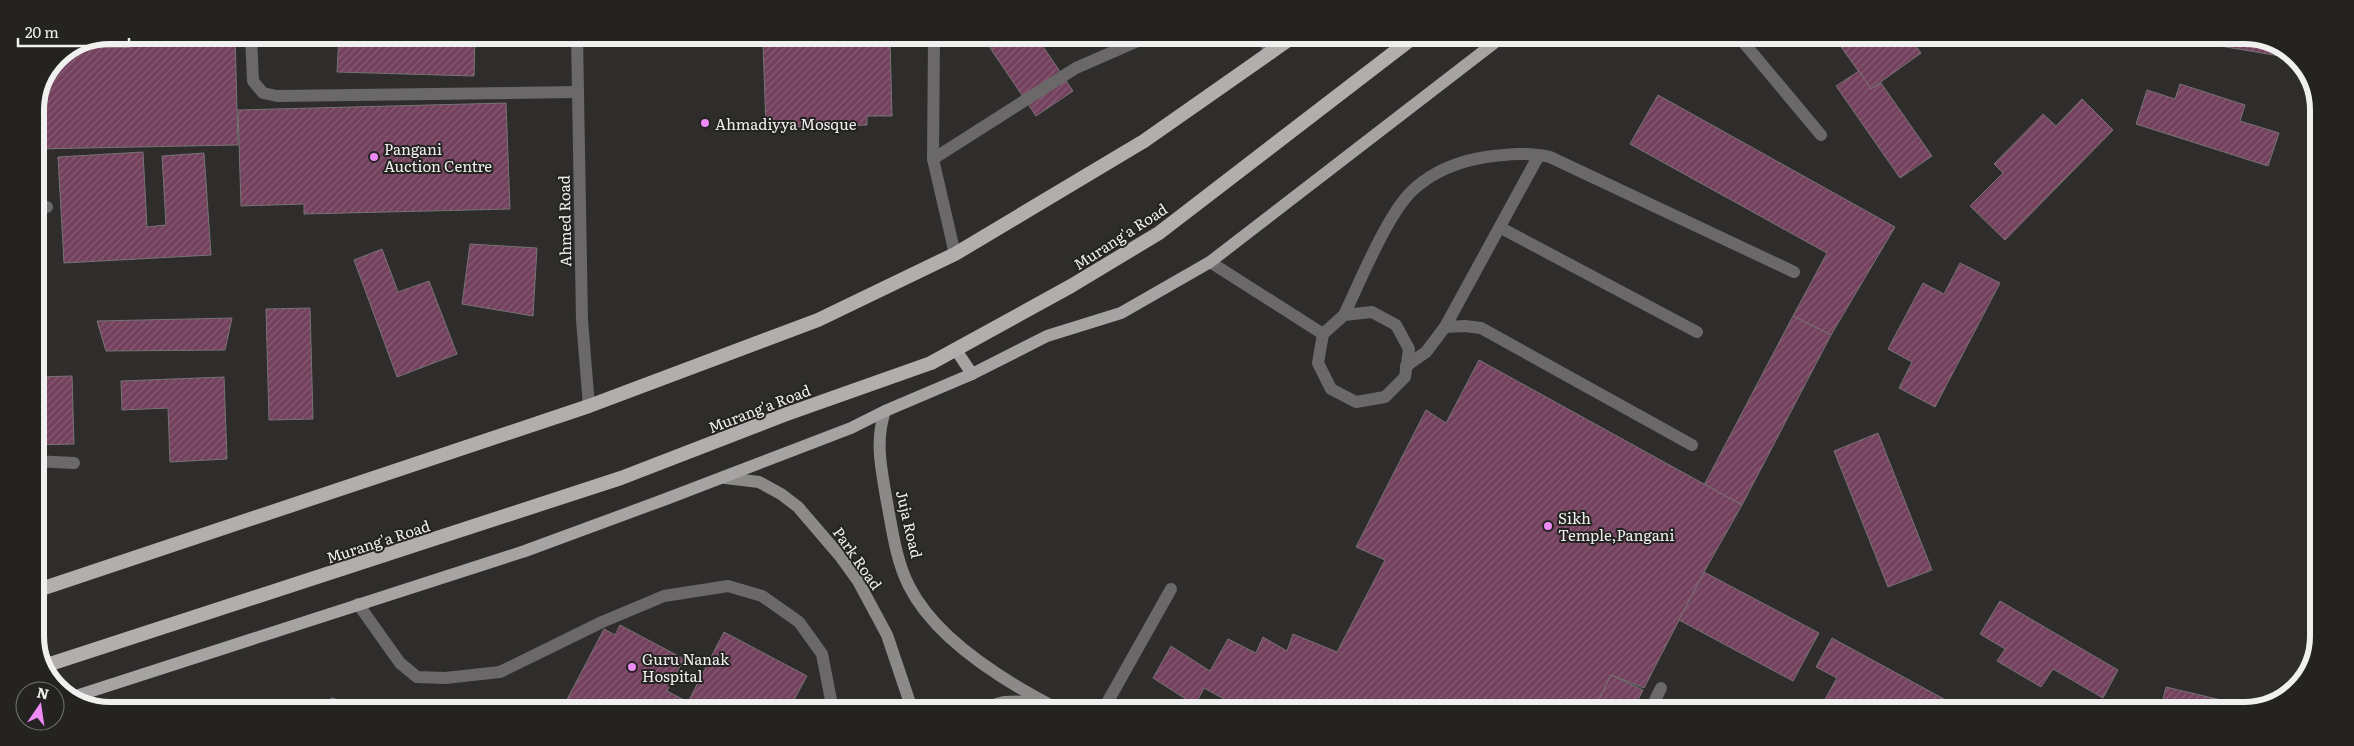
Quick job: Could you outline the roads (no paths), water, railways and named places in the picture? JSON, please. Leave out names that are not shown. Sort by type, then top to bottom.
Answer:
[{"type":"highway","points":[[44,588],[588,406],[818,320],[955,254],[1144,141],[1283,44]]},
{"type":"highway","name":"Murang'a Road","points":[[50,664],[621,478],[784,415],[931,363],[1071,286],[1159,233],[1405,44]]},
{"type":"main road","points":[[80,695],[525,550],[725,478],[852,428],[885,411],[972,374],[1047,336],[1121,312],[1210,262],[1493,44]]},
{"type":"main road","points":[[956,350],[972,374]]},
{"type":"main road","name":"Juja Road","points":[[885,411],[878,439],[880,464],[895,546],[909,586],[937,627],[964,650],[1043,701]]},
{"type":"main road","name":"Park Road","points":[[725,478],[759,482],[781,494],[798,507],[840,556],[858,581],[887,635],[910,702]]},
{"type":"main road","name":"Juja Road","points":[[1004,702],[1043,701]]},
{"type":"street","points":[[251,44],[252,81],[263,93],[277,96],[578,92]]},
{"type":"street","name":"Ahmed Road","points":[[577,44],[582,320],[588,406]]},
{"type":"street","points":[[934,44],[933,158],[955,254]]},
{"type":"street","points":[[933,158],[1076,68],[1131,44]]},
{"type":"street","points":[[1266,44],[1270,54]]},
{"type":"street","points":[[1745,44],[1821,135]]},
{"type":"street","points":[[1344,315],[1372,312],[1396,325],[1409,349],[1405,377],[1385,397],[1356,402],[1331,389],[1318,363],[1323,334],[1344,315],[1393,215],[1413,190],[1436,174],[1465,160],[1515,154],[1550,157],[1794,272]]},
{"type":"street","points":[[1406,366],[1426,352],[1445,327],[1501,228],[1539,155]]},
{"type":"street","points":[[1501,228],[1696,332]]},
{"type":"street","points":[[1210,262],[1323,334]]},
{"type":"street","points":[[1445,327],[1465,326],[1481,328],[1692,445]]},
{"type":"street","points":[[44,461],[74,463]]},
{"type":"street","points":[[358,604],[400,663],[417,676],[445,678],[500,672],[602,622],[664,596],[728,586],[762,596],[799,622],[822,654],[831,702]]},
{"type":"street","points":[[1107,702],[1171,589]]},
{"type":"street","points":[[1654,702],[1661,688]]},
{"type":"place","name":"Ahmadiyya Mosque","points":[[705,123]]},
{"type":"place","name":"Pangani Auction Centre","points":[[374,157]]},
{"type":"place","name":"Sikh Temple,Pangani","points":[[1548,526]]},
{"type":"place","name":"Guru Nanak Hospital","points":[[632,667]]}]
